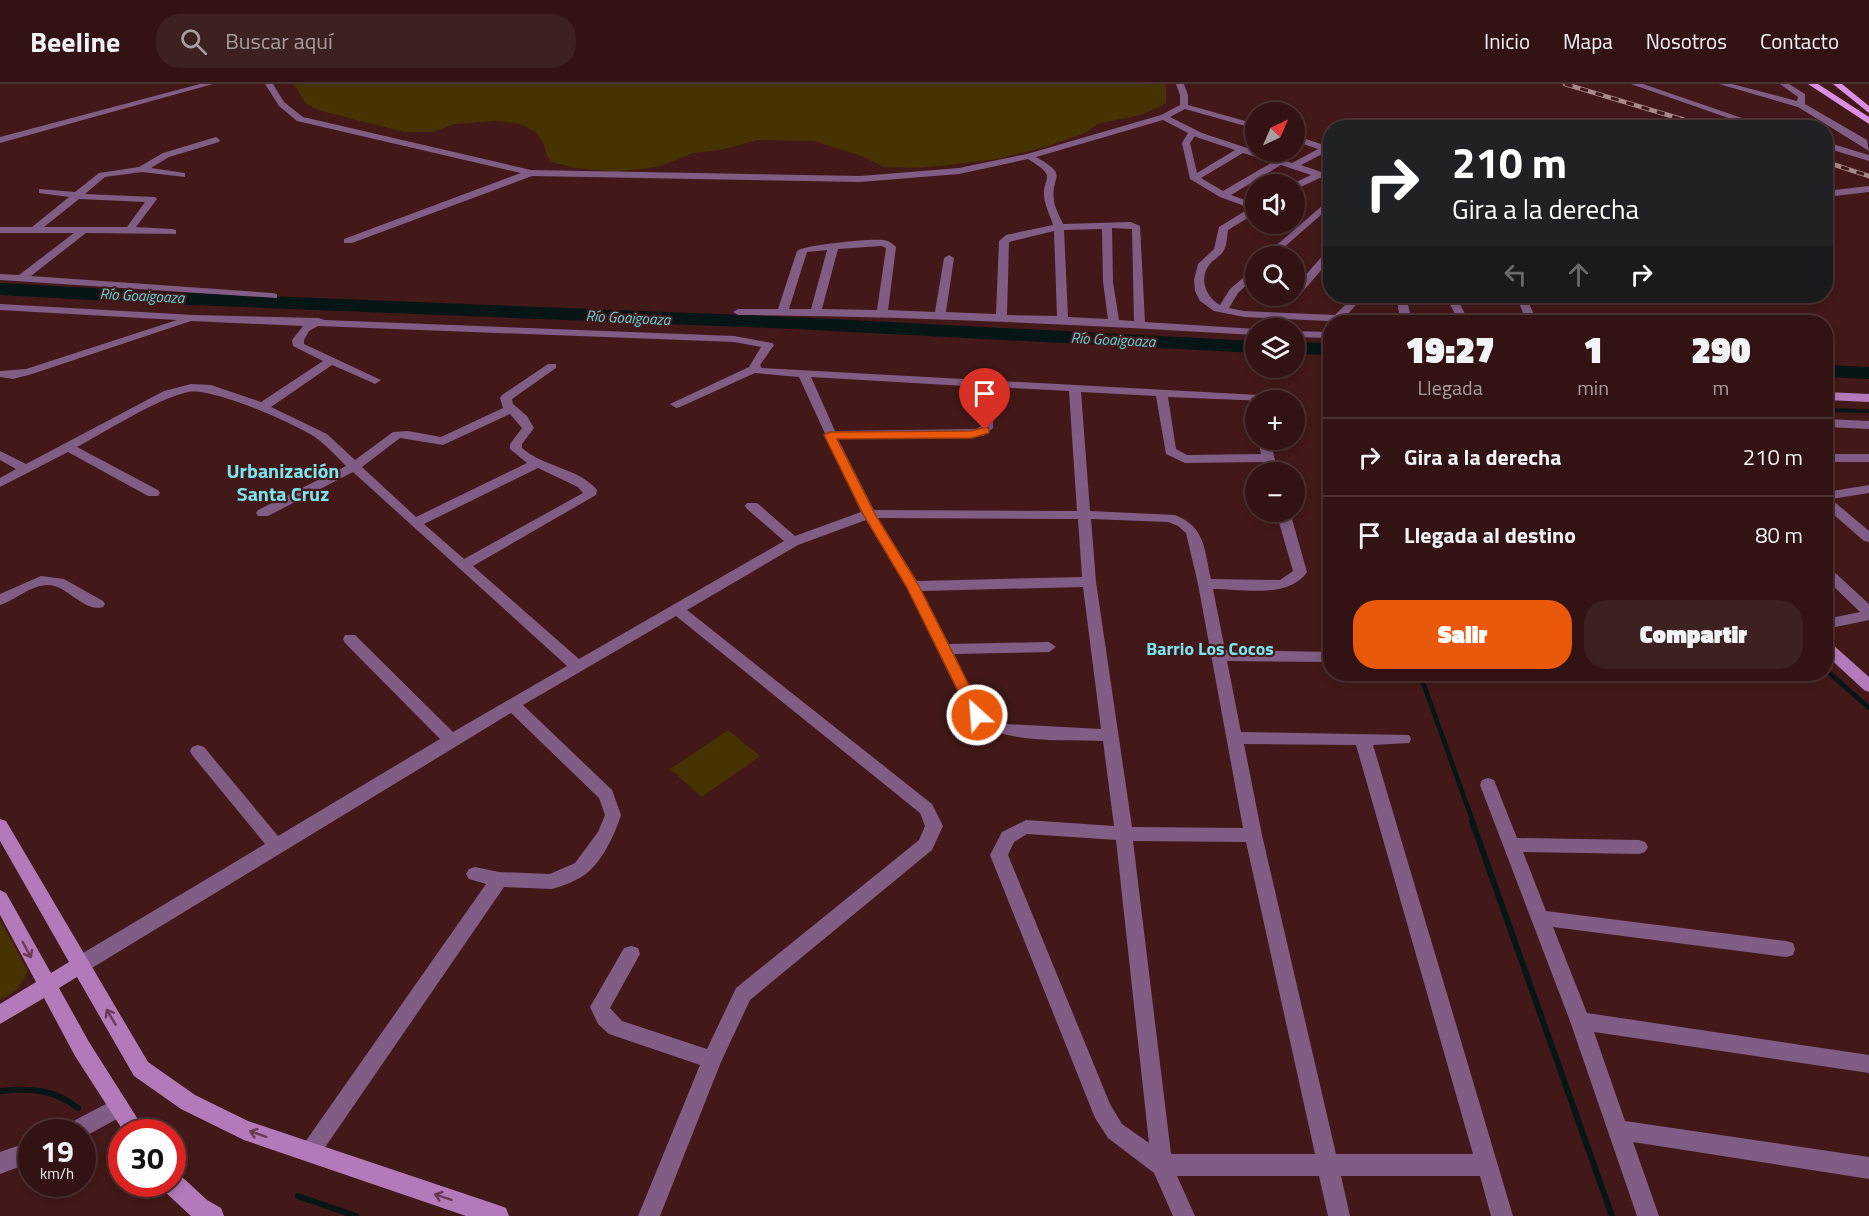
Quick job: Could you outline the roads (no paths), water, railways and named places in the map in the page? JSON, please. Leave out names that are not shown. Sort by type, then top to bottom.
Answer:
[{"type":"main road","points":[[1812,84],[1869,121]]},
{"type":"main road","points":[[1823,84],[1869,121]]},
{"type":"main road","points":[[1837,84],[1869,109]]},
{"type":"main road","points":[[1847,84],[1869,109]]},
{"type":"main road","points":[[1833,396],[1869,398]]},
{"type":"main road","points":[[1833,653],[1869,686]]},
{"type":"main road","points":[[0,826],[141,1069],[188,1102],[244,1130],[498,1216]]},
{"type":"main road","points":[[0,898],[82,1049],[127,1119]]},
{"type":"main road","points":[[0,1015],[80,965]]},
{"type":"main road","points":[[186,1196],[199,1208],[213,1216]]},
{"type":"street","points":[[0,140],[210,84]]},
{"type":"street","points":[[269,84],[274,96],[288,112],[300,119],[531,173],[597,176],[860,179],[958,171],[1029,156],[1164,117],[1184,106],[1245,124]]},
{"type":"street","points":[[1180,84],[1184,95],[1184,106]]},
{"type":"street","points":[[1635,84],[1743,120]]},
{"type":"street","points":[[1723,84],[1801,105],[1827,120]]},
{"type":"street","points":[[1784,84],[1802,96],[1801,105]]},
{"type":"street","points":[[1164,117],[1192,133],[1244,149]]},
{"type":"street","points":[[1833,124],[1864,142],[1869,148]]},
{"type":"street","points":[[1192,133],[1186,143],[1194,178],[1223,195],[1245,204]]},
{"type":"street","points":[[142,169],[166,155],[216,140]]},
{"type":"street","points":[[1305,142],[1323,147]]},
{"type":"street","points":[[1833,147],[1869,158]]},
{"type":"street","points":[[1194,178],[1244,149]]},
{"type":"street","points":[[1293,165],[1323,151]]},
{"type":"street","points":[[1029,156],[1049,168],[1053,176],[1049,200],[1059,227],[1063,320]]},
{"type":"street","points":[[1223,195],[1279,162]]},
{"type":"street","points":[[1284,162],[1323,175]]},
{"type":"street","points":[[34,231],[102,175],[142,169],[182,175]]},
{"type":"street","points":[[348,241],[531,173]]},
{"type":"street","points":[[1305,182],[1320,174]]},
{"type":"street","points":[[1833,193],[1869,189]]},
{"type":"street","points":[[42,191],[78,196],[153,200],[130,229]]},
{"type":"street","points":[[1280,246],[1323,208]]},
{"type":"street","points":[[1245,215],[1224,227],[1219,250],[1202,267],[1199,279],[1200,291],[1208,303],[1222,310],[1244,314],[1323,317]]},
{"type":"street","points":[[1107,225],[1107,282],[1114,324]]},
{"type":"street","points":[[1001,318],[1004,242],[1018,234],[1059,227],[1131,225],[1137,228],[1140,325]]},
{"type":"street","points":[[0,230],[82,232],[130,229],[171,232]]},
{"type":"street","points":[[22,278],[82,232]]},
{"type":"street","points":[[783,312],[802,251],[834,245],[882,243],[891,247],[882,313]]},
{"type":"street","points":[[816,312],[834,245]]},
{"type":"street","points":[[940,316],[949,258]]},
{"type":"street","points":[[1305,282],[1323,262]]},
{"type":"street","points":[[0,277],[273,296]]},
{"type":"street","points":[[1222,310],[1234,291],[1245,280]]},
{"type":"street","points":[[1341,315],[1352,303]]},
{"type":"street","points":[[1281,315],[1287,306]]},
{"type":"street","points":[[0,308],[194,318],[319,321],[734,339],[768,345],[754,365],[755,369]]},
{"type":"street","points":[[738,312],[882,313],[1063,320],[1245,331]]},
{"type":"street","points":[[0,374],[13,375],[28,372],[194,318]]},
{"type":"street","points":[[319,321],[300,335],[299,346],[375,380]]},
{"type":"street","points":[[1305,334],[1323,335]]},
{"type":"street","points":[[262,407],[332,360]]},
{"type":"street","points":[[464,565],[589,495],[590,490],[583,484],[526,458],[516,449],[516,444],[528,428],[523,419],[505,403],[509,395],[552,366]]},
{"type":"street","points":[[676,404],[755,369],[1245,400]]},
{"type":"street","points":[[803,373],[830,435],[869,514],[913,586],[977,715],[989,724],[1005,729],[1109,735]]},
{"type":"street","points":[[830,435],[979,433],[987,428],[988,383]]},
{"type":"street","points":[[0,483],[157,399],[182,389],[203,387],[262,407],[323,437],[415,523],[577,666]]},
{"type":"street","points":[[1075,390],[1089,582],[1124,834],[1162,1165],[1184,1216]]},
{"type":"street","points":[[1162,394],[1170,452],[1176,456],[1185,459],[1268,458]]},
{"type":"street","points":[[263,513],[355,465],[397,435],[442,441],[511,409]]},
{"type":"street","points":[[1833,423],[1869,425]]},
{"type":"street","points":[[68,447],[153,493]]},
{"type":"street","points":[[1266,450],[1269,462]]},
{"type":"street","points":[[0,455],[25,469]]},
{"type":"street","points":[[1833,458],[1869,458]]},
{"type":"street","points":[[415,523],[538,463]]},
{"type":"street","points":[[1833,495],[1869,489]]},
{"type":"street","points":[[752,506],[793,542]]},
{"type":"street","points":[[1833,508],[1869,538]]},
{"type":"street","points":[[80,965],[451,740],[793,542],[869,514],[1084,515],[1170,518],[1183,523],[1192,531],[1205,584],[1253,835],[1339,1216]]},
{"type":"street","points":[[1205,584],[1282,585],[1293,580],[1300,572],[1286,522]]},
{"type":"street","points":[[0,600],[29,584],[45,579],[56,580],[98,604]]},
{"type":"street","points":[[1833,579],[1869,614]]},
{"type":"street","points":[[913,586],[1089,582]]},
{"type":"street","points":[[649,1216],[712,1060],[743,994],[926,845],[934,826],[926,809],[678,610]]},
{"type":"street","points":[[1833,622],[1869,614]]},
{"type":"street","points":[[350,639],[451,740]]},
{"type":"street","points":[[944,649],[1049,647]]},
{"type":"street","points":[[1217,654],[1323,657]]},
{"type":"street","points":[[476,874],[499,879],[552,882],[581,867],[606,836],[613,815],[606,795],[513,704]]},
{"type":"street","points":[[1234,738],[1403,739]]},
{"type":"street","points":[[1363,740],[1502,1216]]},
{"type":"street","points":[[198,751],[277,847]]},
{"type":"street","points":[[1488,785],[1580,1021],[1648,1216]]},
{"type":"street","points":[[1253,835],[1124,834],[1026,827],[1008,836],[1002,844],[999,855],[1102,1111],[1115,1131],[1162,1165],[1488,1165]]},
{"type":"street","points":[[1512,845],[1640,847]]},
{"type":"street","points":[[310,1152],[499,879]]},
{"type":"street","points":[[1541,918],[1786,949]]},
{"type":"street","points":[[631,954],[600,1007],[605,1018],[616,1028],[712,1060]]},
{"type":"street","points":[[1580,1021],[1869,1064]]},
{"type":"street","points":[[96,1120],[119,1107]]},
{"type":"street","points":[[1618,1130],[1869,1168]]},
{"type":"street","points":[[0,1163],[18,1156]]},
{"type":"waterway","name":"Río Goaigoaza","points":[[0,289],[165,298],[794,323],[1245,347]]},
{"type":"waterway","name":"Río Goaigoaza","points":[[1305,348],[1323,349]]},
{"type":"waterway","name":"Río Goaigoaza","points":[[1833,371],[1869,373]]},
{"type":"waterway","points":[[1833,410],[1869,411]]},
{"type":"waterway","points":[[1833,676],[1869,708]]},
{"type":"waterway","points":[[1423,681],[1473,822]]},
{"type":"waterway","points":[[1472,821],[1612,1216]]},
{"type":"waterway","points":[[0,1091],[21,1090],[51,1093],[78,1108]]},
{"type":"waterway","points":[[298,1196],[356,1216]]},
{"type":"railway","points":[[1565,84],[1684,120]]},
{"type":"railway","points":[[1833,164],[1869,176]]},
{"type":"district","name":"Urbanización Santa Cruz","points":[[283,482]]},
{"type":"district","name":"Barrio Los Cocos","points":[[1210,649]]}]
